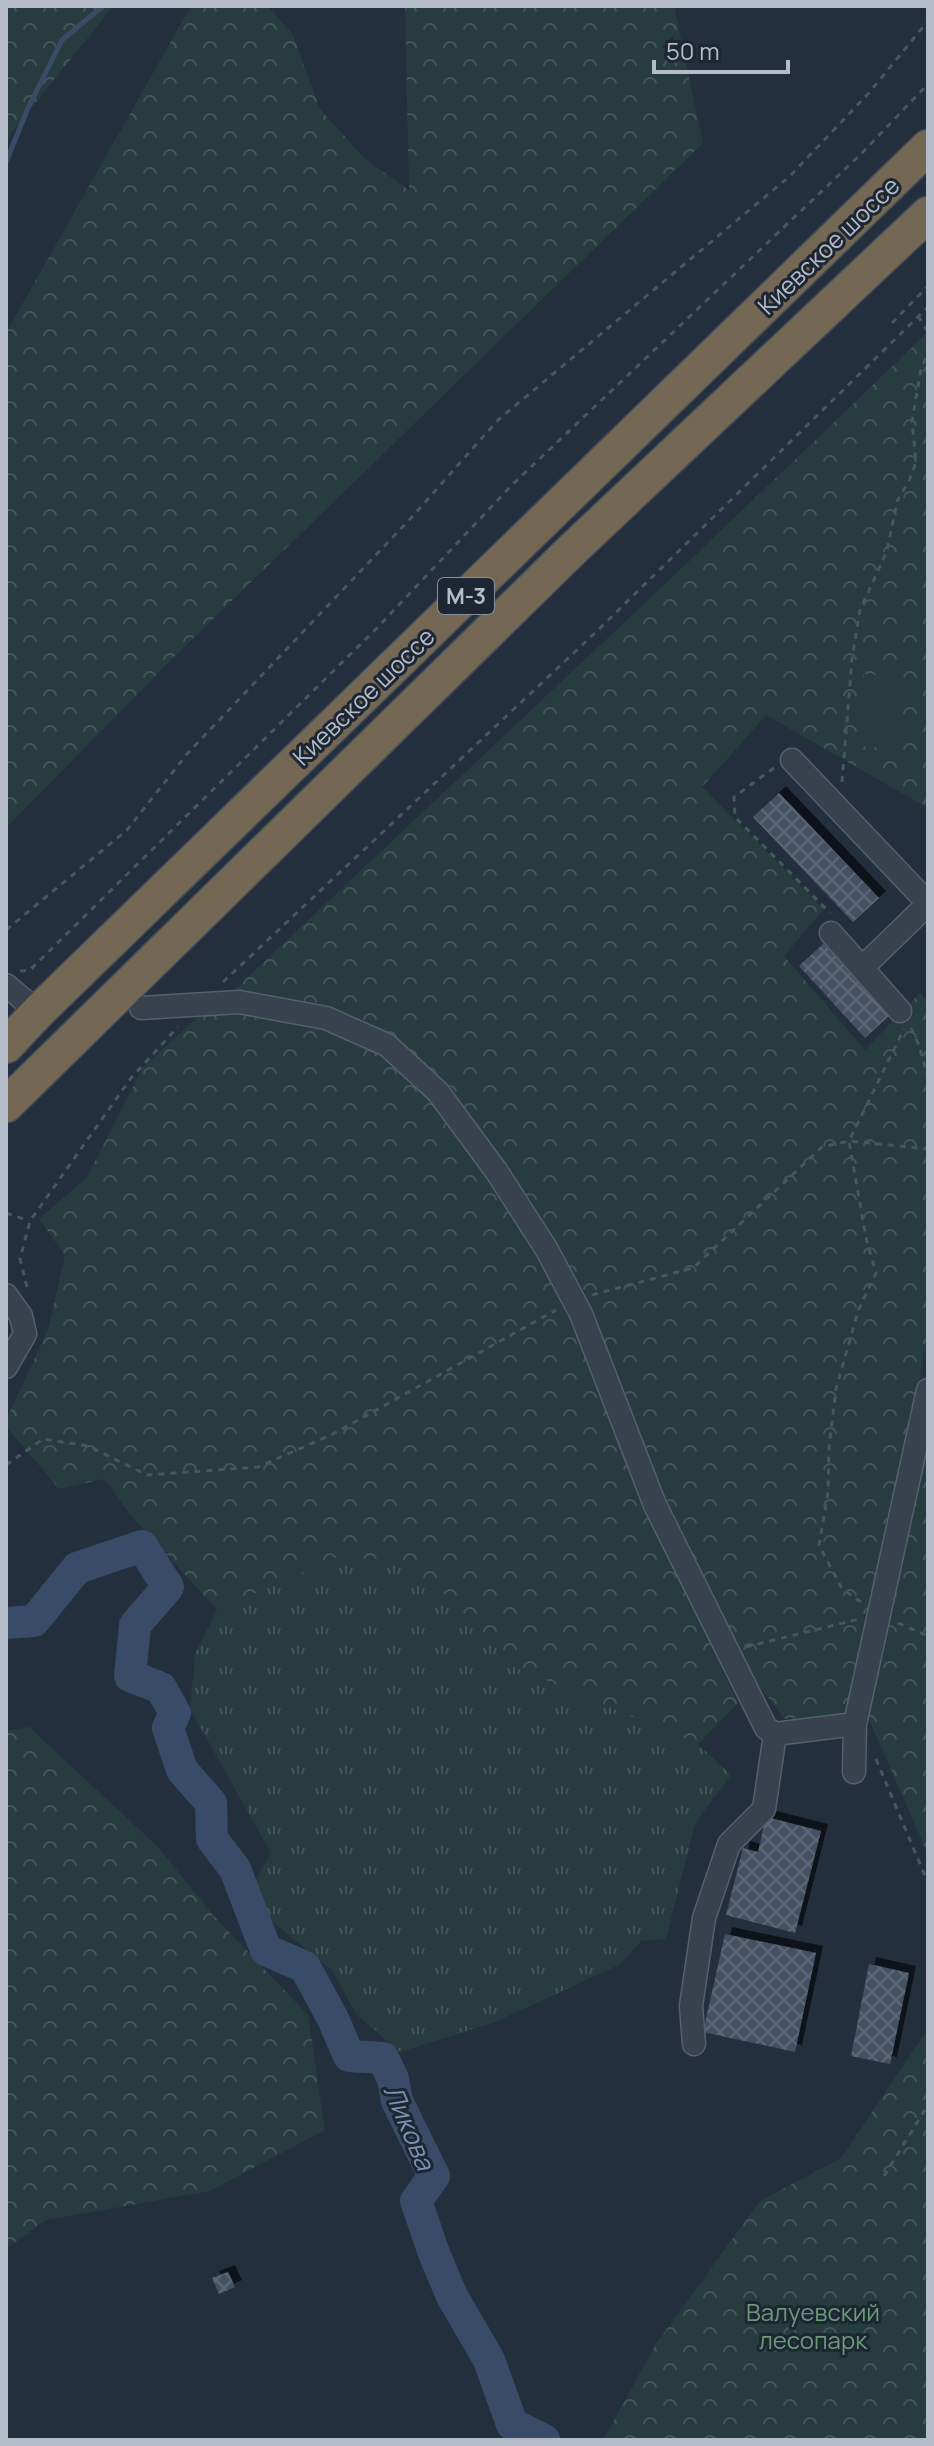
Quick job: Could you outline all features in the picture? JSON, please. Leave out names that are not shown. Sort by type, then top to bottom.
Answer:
[{"type":"highway","name":"Киевское шоссе","points":[[6,1046],[928,147]]},
{"type":"highway","name":"Киевское шоссе","points":[[6,1105],[574,548],[928,214]]},
{"type":"street","points":[[792,760],[928,903],[863,967]]},
{"type":"street","points":[[833,935],[900,1011]]},
{"type":"street","points":[[8,978],[38,1012]]},
{"type":"street","points":[[141,1008],[239,1002],[326,1018],[387,1045],[438,1092],[497,1172],[547,1250],[574,1300],[655,1505],[766,1728],[775,1734],[856,1729]]},
{"type":"street","points":[[6,1295],[21,1316],[25,1334],[6,1367]]},
{"type":"street","points":[[854,1772],[856,1729],[878,1615],[925,1416],[928,1390]]},
{"type":"street","points":[[694,2044],[691,2006],[704,1918],[729,1844],[764,1809],[775,1734]]},
{"type":"path","points":[[6,930],[127,830],[187,754],[411,518],[498,420],[790,176],[875,86],[928,21]]},
{"type":"path","points":[[8,978],[30,970],[378,627],[511,486],[861,154],[928,84]]},
{"type":"path","points":[[892,323],[928,286]]},
{"type":"path","points":[[21,1316],[30,1303],[20,1259],[30,1221],[131,1078],[199,1005],[596,632],[928,307]]},
{"type":"path","points":[[918,316],[928,332]]},
{"type":"path","points":[[839,810],[852,659],[860,610],[887,551],[897,501],[916,462],[912,421],[921,369],[928,354]]},
{"type":"path","points":[[792,760],[773,768],[734,797],[735,817],[837,920],[833,935]]},
{"type":"path","points":[[928,1079],[919,1045],[908,1022],[849,1141],[866,1238],[876,1273],[858,1311],[836,1389],[828,1493],[819,1545],[842,1589],[878,1615],[928,1636]]},
{"type":"path","points":[[6,1465],[43,1439],[88,1446],[147,1475],[258,1467],[333,1434],[574,1300],[693,1268],[822,1147],[849,1141],[928,1149]]},
{"type":"path","points":[[6,1213],[30,1221]]},
{"type":"path","points":[[729,1651],[878,1615]]},
{"type":"path","points":[[856,1729],[880,1765],[928,1883]]},
{"type":"path","points":[[884,2176],[928,2105]]},
{"type":"green space","points":[[6,6],[113,6],[6,140]]},
{"type":"green space","points":[[191,6],[267,6],[292,33],[320,109],[365,159],[409,190],[405,6],[674,6],[703,143],[173,658],[6,828],[6,333]]},
{"type":"green space","points":[[928,332],[928,808],[766,715],[702,787],[824,909],[784,956],[865,1050],[920,993],[928,1002],[928,1329],[907,1458],[847,1716],[785,1719],[738,1659],[653,1487],[549,1244],[389,1044],[231,993]]},
{"type":"green space","points":[[864,674],[904,677],[899,749],[859,746]]},
{"type":"green space","points":[[208,1008],[321,1024],[382,1055],[435,1100],[539,1247],[579,1328],[650,1518],[738,1703],[698,1744],[514,1667],[449,1598],[401,1560],[337,1557],[217,1610],[129,1513],[104,1479],[59,1489],[6,1426],[6,1420],[48,1330],[65,1255],[39,1219],[87,1177],[143,1067]]},
{"type":"green space","points":[[928,1398],[928,1854],[863,1706]]},
{"type":"green space","points":[[337,1557],[401,1560],[449,1598],[514,1667],[698,1744],[731,1775],[695,1823],[666,1939],[641,1941],[621,1964],[495,2022],[400,2052],[357,2015],[332,1970],[268,1918],[254,1883],[271,1853],[190,1709],[195,1654],[217,1610]]},
{"type":"green space","points":[[29,1727],[159,1848],[212,1914],[308,2015],[325,2130],[210,2191],[46,2220],[6,2249],[6,1731]]},
{"type":"green space","name":"Валуевский лесопарк","points":[[928,2029],[928,2440],[603,2440],[656,2344],[760,2201],[841,2158]]},
{"type":"building","points":[[779,793],[879,898],[853,922],[753,817]]},
{"type":"building","points":[[826,941],[892,1013],[865,1038],[799,966]]},
{"type":"building","points":[[766,1817],[821,1831],[795,1933],[726,1915],[743,1848],[758,1852]]},
{"type":"building","points":[[725,1934],[816,1953],[795,2052],[703,2032]]},
{"type":"building","points":[[869,1964],[909,1973],[890,2064],[851,2056]]},
{"type":"building","points":[[228,2272],[235,2287],[219,2294],[212,2278]]},
{"type":"waterway","points":[[6,162],[28,108],[62,40],[103,6]]},
{"type":"waterway","name":"Ликова","points":[[6,1623],[34,1621],[77,1568],[142,1546],[168,1587],[135,1625],[130,1676],[161,1688],[175,1713],[168,1728],[182,1770],[211,1803],[212,1839],[235,1869],[266,1950],[305,1967],[349,2056],[383,2058],[393,2079],[397,2101],[434,2176],[416,2201],[435,2256],[452,2296],[489,2360],[512,2424],[544,2440]]}]
